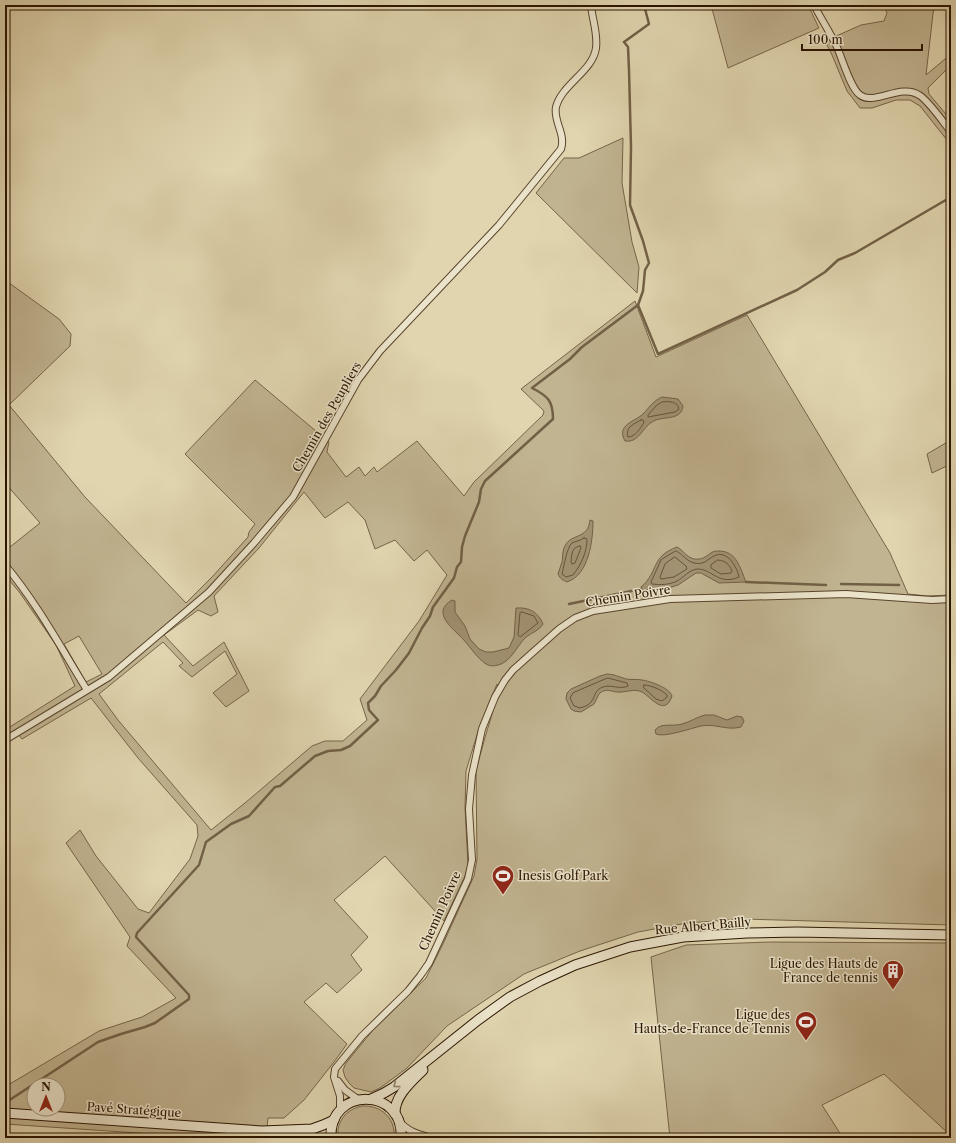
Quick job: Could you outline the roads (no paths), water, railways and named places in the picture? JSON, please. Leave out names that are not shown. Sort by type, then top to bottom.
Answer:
[{"type":"main road","name":"Rue Albert Bailly","points":[[371,1099],[384,1094],[495,1007],[540,981],[593,958],[649,943],[683,937],[797,932],[951,935]]},
{"type":"main road","name":"Rue Albert Bailly","points":[[397,1117],[397,1101],[406,1088],[457,1037]]},
{"type":"main road","points":[[331,1138],[331,1128],[340,1110],[348,1103],[371,1099],[383,1103],[390,1108],[397,1117],[401,1130],[401,1138]]},
{"type":"main road","name":"Pavé Stratégique","points":[[5,1113],[262,1131],[313,1138]]},
{"type":"main road","name":"Pavé Stratégique","points":[[262,1131],[312,1128],[334,1120]]},
{"type":"street","name":"Chemin des Peupliers","points":[[5,740],[109,677],[209,592],[254,543],[293,497],[358,380],[370,363],[499,225],[558,155],[561,149],[562,141],[556,113],[558,101],[562,94],[590,62],[595,52],[597,38],[591,5]]},
{"type":"street","points":[[814,5],[836,46],[854,88],[860,96],[871,98],[903,91],[914,92],[924,99],[951,132]]},
{"type":"street","points":[[5,565],[42,617],[87,690]]},
{"type":"street","name":"Chemin Poivre","points":[[337,1066],[365,1033],[412,986],[429,962],[471,871],[472,854],[469,809],[471,782],[477,749],[488,712],[498,690],[509,675],[559,629],[575,618],[593,611],[670,599],[846,594],[932,600],[951,599]]},
{"type":"street","points":[[337,1066],[335,1074],[340,1086],[359,1100]]},
{"type":"street","points":[[337,1066],[334,1072],[334,1077],[340,1096],[340,1110]]},
{"type":"street","points":[[397,1117],[407,1129],[433,1138]]},
{"type":"water","points":[[662,397],[678,399],[683,406],[682,411],[675,416],[652,422],[634,440],[625,441],[623,431],[627,424],[643,414]]},
{"type":"water","points":[[590,520],[593,521],[591,547],[585,565],[574,578],[567,582],[558,574],[564,548],[571,539],[583,534],[586,531]]},
{"type":"water","points":[[677,547],[689,557],[694,559],[701,559],[715,551],[730,554],[740,566],[746,582],[719,583],[701,573],[696,573],[678,585],[668,588],[642,590],[641,587],[647,581],[658,560],[668,551]]},
{"type":"water","points":[[452,600],[455,601],[455,612],[465,626],[470,639],[479,649],[486,652],[509,648],[514,637],[516,608],[529,609],[536,613],[543,624],[524,639],[505,662],[490,666],[480,659],[446,621],[443,615],[443,610]]},
{"type":"water","points":[[607,674],[659,685],[668,690],[672,696],[669,702],[662,705],[657,704],[639,691],[615,692],[606,690],[599,694],[594,704],[581,712],[571,709],[566,699],[567,693],[571,689]]},
{"type":"water","points":[[705,715],[714,715],[727,720],[737,716],[742,717],[744,721],[741,727],[736,728],[706,725],[671,734],[656,734],[655,730],[661,726],[682,724]]},
{"type":"waterway","points":[[5,1103],[98,1042],[155,1023],[189,999],[189,995],[136,937],[137,933],[199,865],[206,842],[231,824],[249,816],[275,787],[280,786],[315,756],[328,751],[341,750],[350,746],[378,720],[369,710],[368,703],[409,653],[430,616],[433,607],[454,578],[457,567],[461,562],[462,547],[465,536],[479,502],[481,489],[485,481],[553,419],[551,403],[546,397],[532,388],[570,359],[582,347],[638,305],[643,291],[645,270],[649,263],[630,205],[631,147],[629,70],[628,47],[624,42],[649,24],[644,5]]},
{"type":"waterway","points":[[638,305],[658,354],[797,290],[825,272],[838,260],[855,253],[951,197]]},
{"type":"waterway","points":[[746,582],[826,585]]},
{"type":"waterway","points":[[841,584],[899,585]]},
{"type":"waterway","points":[[569,604],[641,589]]},
{"type":"place","name":"Inesis Golf Park","points":[[503,896]]},
{"type":"place","name":"Ligue des Hauts de France de tennis","points":[[893,990]]},
{"type":"place","name":"Ligue des Hauts-de-France de Tennis","points":[[806,1042]]}]
